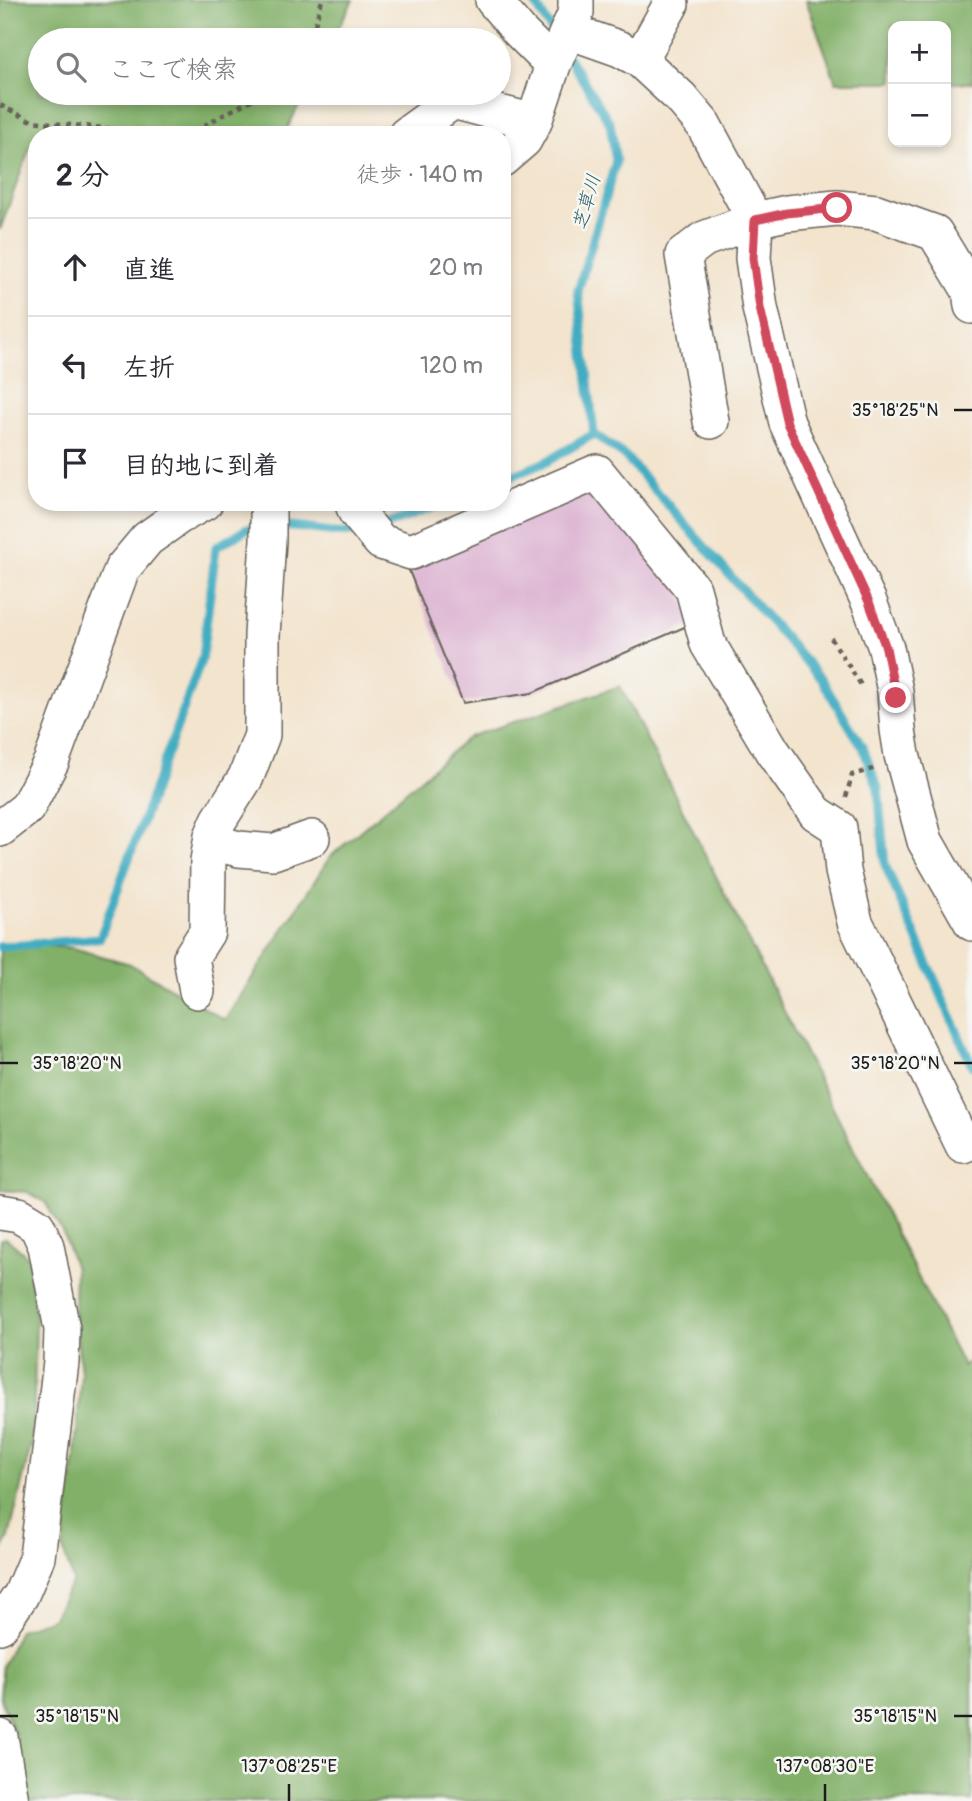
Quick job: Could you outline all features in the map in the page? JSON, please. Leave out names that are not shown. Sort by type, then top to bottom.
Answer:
[{"type":"street","points":[[493,0],[553,65]]},
{"type":"street","points":[[640,60],[676,1]]},
{"type":"street","points":[[511,151],[524,139],[534,122],[573,15],[640,60],[681,98],[703,124],[755,220],[753,258],[760,308],[787,423],[864,590],[886,648],[895,691],[902,755],[925,841],[972,923]]},
{"type":"street","points":[[418,126],[446,105]]},
{"type":"street","points":[[471,105],[534,122]]},
{"type":"street","points":[[711,421],[683,255],[704,239],[755,220],[787,213],[837,208],[876,212],[935,233],[970,290],[972,306]]},
{"type":"street","points":[[511,509],[597,472],[693,589],[708,644],[773,752],[816,813],[839,828],[843,871],[855,922],[963,1145],[972,1141]]},
{"type":"street","points":[[0,829],[27,808],[51,762],[121,569],[147,539],[189,511]]},
{"type":"street","points":[[357,511],[381,542],[411,552],[506,511]]},
{"type":"street","points":[[197,991],[191,957],[207,932],[208,861],[211,842],[219,820],[246,777],[262,736],[262,635],[268,519]]},
{"type":"street","points":[[211,842],[239,849],[273,852],[312,838]]},
{"type":"street","points":[[0,1212],[19,1215],[37,1226],[46,1246],[62,1329],[61,1362],[37,1557],[21,1595],[0,1626]]},
{"type":"street","points":[[0,1737],[11,1801]]},
{"type":"path","points":[[314,28],[322,0]]},
{"type":"path","points":[[0,105],[32,121],[82,126]]},
{"type":"path","points":[[203,126],[242,105]]},
{"type":"green space","points":[[0,0],[353,0],[338,28],[28,28],[28,105],[299,105],[288,126],[28,126],[28,153],[0,230]]},
{"type":"green space","points":[[806,0],[972,0],[972,83],[951,83],[951,21],[888,21],[888,82],[836,82]]},
{"type":"green space","points":[[620,686],[963,1366],[972,1359],[972,1801],[24,1801],[15,1734],[0,1698],[3,1665],[19,1630],[52,1619],[73,1581],[63,1549],[75,1455],[81,1373],[74,1309],[75,1269],[63,1233],[45,1202],[27,1192],[0,1190],[0,943],[73,948],[130,964],[225,1020],[330,857],[469,737]]},
{"type":"green space","points":[[6,1238],[29,1258],[36,1325],[33,1437],[9,1537],[0,1554],[0,1240]]},
{"type":"building","points":[[595,483],[675,581],[694,623],[532,693],[463,703],[405,561]]},
{"type":"waterway","name":"芝草川","points":[[533,0],[556,37]]},
{"type":"waterway","name":"芝草川","points":[[567,55],[610,123],[616,161],[578,291],[594,434]]},
{"type":"waterway","points":[[594,434],[625,456],[821,679],[863,748],[878,788],[885,865],[972,1066]]},
{"type":"waterway","points":[[511,476],[546,462],[594,434]]},
{"type":"waterway","points":[[381,527],[423,511]]},
{"type":"waterway","points":[[273,527],[360,531]]},
{"type":"waterway","points":[[0,947],[100,938],[202,658],[216,547],[247,529],[259,528]]},
{"type":"route","points":[[837,208],[787,213],[755,220],[753,258],[760,308],[787,423],[869,602],[886,648],[896,698]]}]
